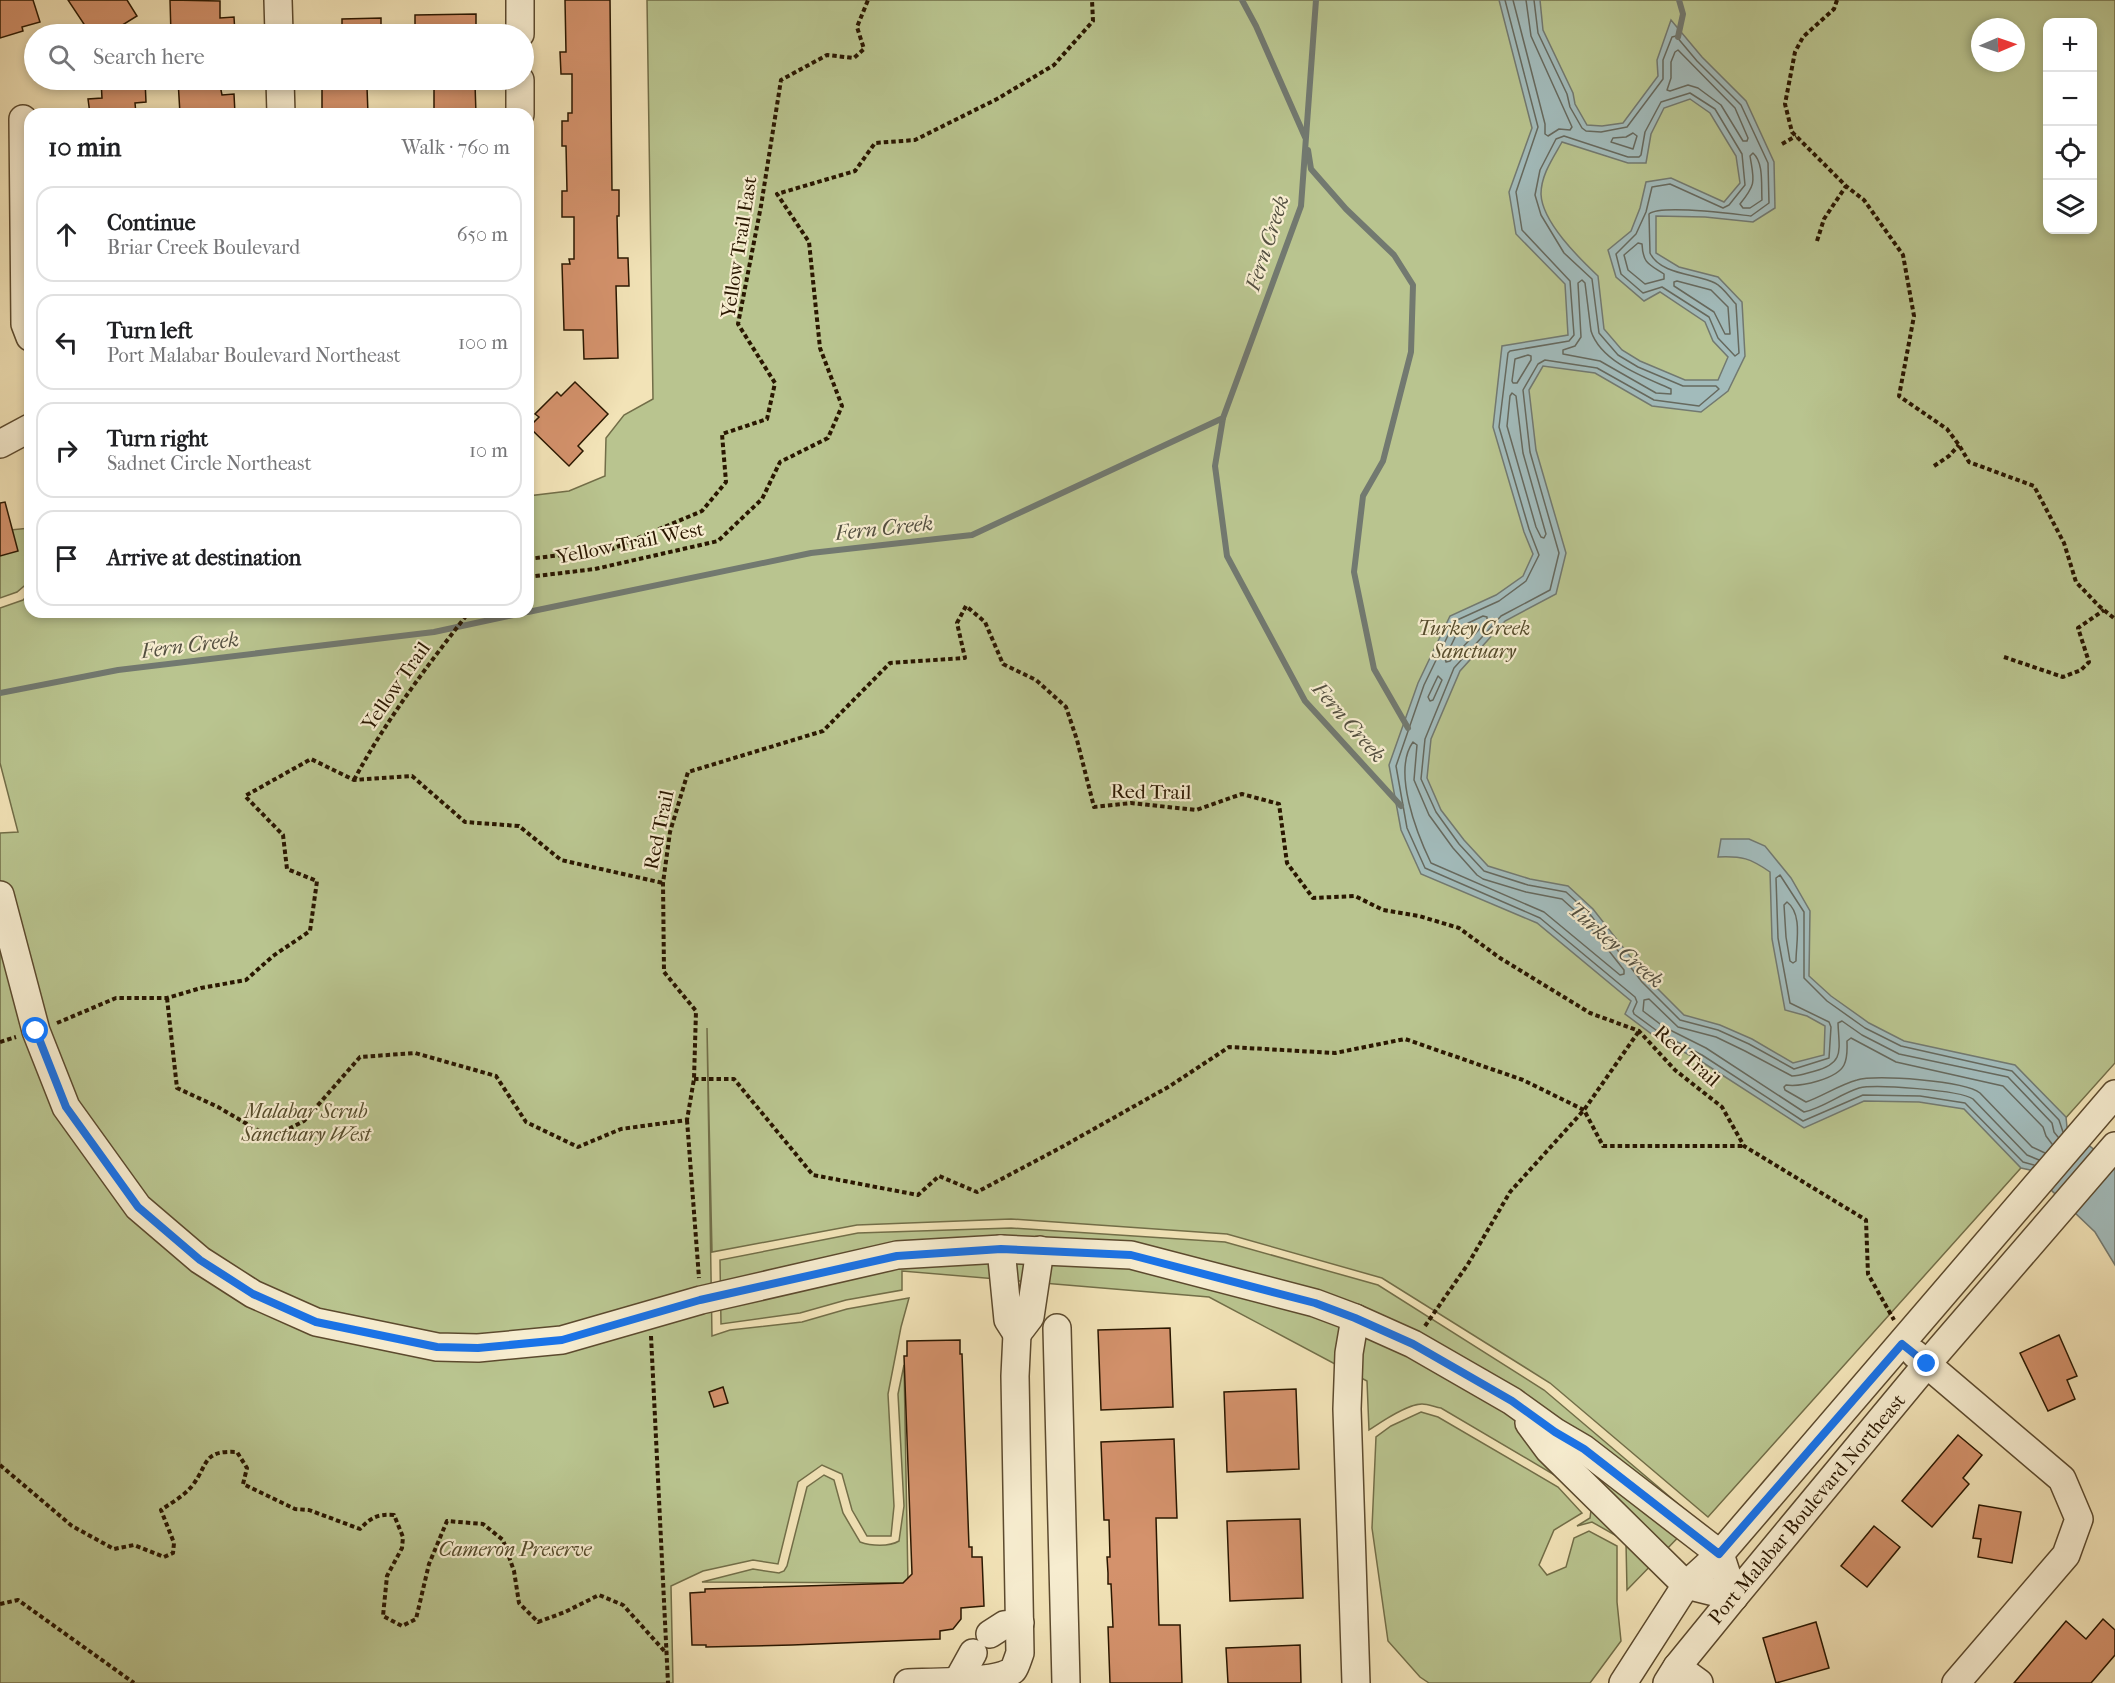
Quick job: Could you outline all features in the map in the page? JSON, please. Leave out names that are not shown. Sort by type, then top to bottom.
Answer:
[{"type":"street","points":[[278,0],[279,24]]},
{"type":"street","points":[[520,0],[520,24]]},
{"type":"street","points":[[280,90],[281,108]]},
{"type":"street","points":[[520,90],[520,108]]},
{"type":"street","points":[[22,119],[24,256]]},
{"type":"street","points":[[0,444],[24,431]]},
{"type":"street","points":[[0,895],[36,1031],[66,1107],[138,1207],[200,1260],[253,1294],[316,1322],[437,1347],[478,1348],[562,1340],[700,1300],[897,1256],[1001,1249],[1131,1255],[1315,1303],[1413,1344],[1512,1401],[1555,1432],[1584,1449],[1719,1554],[1734,1597]]},
{"type":"street","name":"Port Malabar Boulevard Northeast","points":[[1623,1683],[1686,1586],[1719,1554],[2115,1094]]},
{"type":"street","name":"Port Malabar Boulevard Northeast","points":[[1681,1678],[1734,1597],[1927,1364],[2115,1146]]},
{"type":"street","points":[[1001,1249],[1008,1320],[1017,1334]]},
{"type":"street","points":[[908,1683],[1000,1680],[1012,1671],[1020,1653],[1015,1376],[1017,1334],[1030,1317],[1040,1250]]},
{"type":"street","points":[[1355,1318],[1349,1353],[1347,1409],[1356,1683]]},
{"type":"street","points":[[1057,1328],[1066,1683]]},
{"type":"street","points":[[1906,1339],[1927,1364],[2062,1479],[2079,1519],[2066,1555],[1956,1683]]},
{"type":"street","points":[[1512,1401],[1549,1450],[1686,1586],[1734,1597]]},
{"type":"street","points":[[1018,1497],[1060,1497]]},
{"type":"street","points":[[957,1682],[982,1643],[1004,1625],[1020,1623]]},
{"type":"path","name":"Yellow Trail East","points":[[534,558],[612,549],[702,511],[726,482],[722,434],[767,419],[775,383],[738,324],[761,206],[781,80],[827,55],[854,58],[864,49],[857,27],[868,0]]},
{"type":"path","name":"Yellow Trail West","points":[[534,576],[596,569],[718,541],[762,499],[780,462],[828,438],[842,406],[820,348],[810,242],[777,194],[855,171],[875,143],[915,140],[998,99],[1054,65],[1093,21],[1092,0]]},
{"type":"path","points":[[1837,0],[1833,9],[1803,37],[1795,52],[1785,104],[1792,132],[1846,186],[1864,200],[1903,255],[1914,316],[1899,396],[1947,429],[1969,462],[2034,486],[2064,543],[2076,582],[2115,619]]},
{"type":"path","points":[[1782,144],[1796,136]]},
{"type":"path","points":[[1817,241],[1824,219],[1846,186]]},
{"type":"path","points":[[1934,466],[1959,444]]},
{"type":"path","name":"Red Trail","points":[[700,1300],[687,1120],[694,1079],[696,1011],[664,972],[663,883],[670,832],[688,772],[823,731],[890,663],[965,658],[957,622],[966,606],[985,622],[1003,664],[1036,680],[1066,707],[1094,807],[1131,803],[1196,810],[1242,794],[1279,804],[1287,863],[1313,898],[1355,896],[1383,910],[1419,916],[1459,928],[1500,958],[1590,1013],[1639,1031],[1675,1070],[1722,1107],[1744,1146],[1866,1220],[1868,1274],[1906,1339]]},
{"type":"path","points":[[2004,657],[2062,677],[2081,670],[2089,662],[2078,628],[2104,610]]},
{"type":"path","name":"Yellow Trail","points":[[354,780],[375,741],[429,663],[464,618]]},
{"type":"path","name":"Red Trail","points":[[36,1031],[116,998],[167,998],[201,988],[246,980],[273,956],[310,932],[317,881],[286,869],[283,835],[245,796],[311,759],[354,780],[412,776],[465,822],[519,825],[561,860],[663,883]]},
{"type":"path","points":[[167,998],[177,1088],[218,1107],[271,1138],[304,1121],[360,1057],[415,1053],[496,1076],[526,1122],[578,1147],[621,1129],[687,1120]]},
{"type":"path","points":[[1413,1344],[1468,1264],[1510,1192],[1584,1110],[1639,1031]]},
{"type":"path","points":[[694,1079],[734,1079],[813,1175],[918,1195],[939,1176],[976,1192],[1060,1148],[1160,1091],[1229,1047],[1335,1053],[1405,1039],[1523,1080],[1584,1110],[1603,1146],[1744,1146]]},
{"type":"path","points":[[650,1316],[668,1683]]},
{"type":"path","points":[[0,1465],[72,1526],[114,1549],[134,1545],[164,1557],[173,1553],[174,1543],[161,1510],[191,1486],[205,1462],[220,1451],[237,1452],[247,1468],[243,1484],[295,1509],[309,1510],[360,1529],[380,1514],[394,1515],[403,1537],[402,1548],[387,1576],[383,1616],[402,1626],[416,1619],[429,1564],[447,1521],[483,1524],[503,1540],[514,1571],[519,1603],[538,1622],[599,1595],[622,1605],[667,1654]]},
{"type":"path","points":[[0,1604],[18,1600],[134,1683]]},
{"type":"green space","name":"Turkey Creek Sanctuary","points":[[647,0],[2115,0],[2115,1063],[1708,1517],[1550,1383],[1382,1278],[1227,1234],[1011,1219],[857,1225],[712,1252],[707,1028],[712,1336],[730,1330],[802,1322],[847,1309],[909,1298],[888,1394],[894,1506],[891,1536],[867,1536],[852,1510],[842,1474],[822,1465],[798,1482],[778,1564],[753,1560],[703,1571],[671,1586],[673,1683],[0,1683],[0,833],[18,832],[0,763],[0,608],[24,599],[24,618],[534,618],[534,495],[569,491],[605,476],[606,438],[624,415],[653,399]]},
{"type":"green space","points":[[24,529],[24,586],[17,592],[0,598],[0,531]]},
{"type":"green space","points":[[1011,1228],[1225,1242],[1378,1285],[1544,1390],[1696,1519],[1627,1590],[1626,1543],[1592,1522],[1577,1526],[1590,1518],[1591,1510],[1563,1480],[1441,1408],[1424,1404],[1409,1407],[1369,1430],[1367,1381],[1209,1297],[902,1271],[902,1290],[846,1300],[800,1313],[721,1324],[720,1260],[858,1233]]},
{"type":"green space","points":[[904,1365],[908,1583],[702,1582],[753,1569],[779,1573],[784,1571],[807,1487],[824,1475],[834,1480],[843,1513],[860,1542],[880,1545],[899,1541],[904,1506],[898,1394]]},
{"type":"green space","points":[[1421,1412],[1438,1417],[1558,1487],[1582,1513],[1554,1530],[1539,1565],[1547,1575],[1566,1567],[1574,1538],[1589,1531],[1617,1546],[1617,1602],[1621,1641],[1590,1683],[1429,1683],[1420,1677],[1388,1641],[1372,1528],[1376,1437],[1391,1426]]},
{"type":"water","points":[[1499,0],[1540,0],[1543,30],[1573,93],[1575,104],[1587,125],[1602,126],[1623,123],[1658,76],[1657,60],[1671,20],[1702,57],[1746,101],[1774,162],[1775,208],[1753,222],[1705,217],[1656,216],[1656,253],[1679,267],[1718,277],[1742,302],[1745,356],[1728,391],[1701,412],[1652,406],[1595,373],[1543,366],[1529,390],[1536,450],[1566,553],[1556,594],[1505,621],[1460,671],[1431,739],[1427,778],[1441,810],[1488,866],[1530,879],[1568,886],[1593,909],[1647,978],[1684,1015],[1720,1025],[1752,1039],[1793,1063],[1824,1055],[1825,1026],[1807,1016],[1785,1010],[1772,939],[1770,872],[1746,859],[1718,857],[1721,839],[1749,839],[1765,846],[1791,878],[1810,911],[1809,976],[1831,996],[1869,1023],[1904,1041],[2015,1065],[2066,1117],[2067,1127],[2115,1167],[2115,1265],[2095,1232],[2030,1170],[2021,1168],[1964,1109],[1919,1102],[1864,1101],[1804,1128],[1699,1060],[1657,1038],[1625,1014],[1631,1001],[1537,923],[1421,874],[1401,830],[1389,765],[1418,683],[1450,616],[1496,595],[1523,576],[1533,554],[1524,532],[1493,427],[1502,346],[1568,335],[1565,284],[1516,234],[1509,192],[1532,128]],"holes":[[[1690,99],[1710,113],[1736,156],[1740,183],[1724,202],[1671,178],[1646,182],[1640,208],[1631,231],[1608,250],[1616,277],[1644,301],[1660,292],[1705,322],[1713,341],[1728,357],[1718,380],[1685,380],[1640,361],[1622,350],[1604,329],[1598,276],[1554,228],[1543,205],[1541,194],[1548,167],[1562,142],[1628,163],[1646,163],[1651,134],[1664,108]]]},
{"type":"building","points":[[0,0],[33,0],[40,22],[24,24],[23,31],[0,38]]},
{"type":"building","points":[[68,0],[127,0],[137,16],[124,24],[84,24]]},
{"type":"building","points":[[170,0],[220,1],[220,18],[234,17],[234,24],[171,24]]},
{"type":"building","points":[[565,0],[610,0],[612,190],[619,190],[618,258],[628,258],[629,286],[616,286],[618,358],[584,359],[583,330],[564,330],[562,264],[570,264],[569,259],[574,259],[574,217],[562,217],[562,191],[567,191],[566,146],[562,146],[562,121],[568,121],[568,113],[572,113],[572,74],[561,74],[560,52],[566,52]]},
{"type":"building","points":[[476,14],[476,24],[415,24],[415,15]]},
{"type":"building","points":[[381,18],[381,24],[342,24],[342,19]]},
{"type":"building","points":[[102,90],[145,90],[146,102],[135,103],[135,108],[89,108],[88,99],[102,98]]},
{"type":"building","points":[[179,90],[221,90],[222,95],[234,94],[235,108],[180,108]]},
{"type":"building","points":[[322,90],[367,90],[368,108],[322,108]]},
{"type":"building","points":[[434,90],[475,90],[476,108],[434,108]]},
{"type":"building","points":[[575,382],[608,414],[578,446],[583,451],[569,466],[534,432],[534,422],[539,417],[535,414],[557,392],[561,396]]},
{"type":"building","points":[[5,502],[18,551],[0,556],[0,503]]},
{"type":"building","points":[[1170,1328],[1173,1407],[1101,1410],[1098,1330]]},
{"type":"building","points":[[2059,1335],[2077,1376],[2067,1380],[2075,1399],[2048,1411],[2020,1353]]},
{"type":"building","points":[[960,1340],[969,1547],[972,1547],[972,1557],[982,1557],[984,1606],[961,1608],[961,1619],[953,1629],[940,1631],[940,1639],[792,1645],[706,1647],[706,1645],[692,1645],[690,1593],[705,1592],[705,1589],[903,1583],[912,1574],[904,1356],[907,1356],[907,1341]]},
{"type":"building","points":[[723,1387],[728,1403],[714,1407],[709,1392]]},
{"type":"building","points":[[1296,1389],[1299,1469],[1227,1472],[1224,1392]]},
{"type":"building","points":[[1958,1435],[1982,1455],[1963,1478],[1969,1484],[1932,1527],[1902,1501]]},
{"type":"building","points":[[1174,1439],[1177,1518],[1156,1518],[1159,1625],[1180,1625],[1182,1683],[1110,1683],[1108,1627],[1113,1627],[1111,1584],[1108,1584],[1109,1520],[1104,1520],[1101,1442]]},
{"type":"building","points":[[1979,1505],[2021,1512],[2012,1563],[1978,1557],[1981,1539],[1973,1538]]},
{"type":"building","points":[[1300,1519],[1303,1598],[1230,1601],[1227,1521]]},
{"type":"building","points":[[1874,1526],[1900,1547],[1867,1587],[1841,1566]]},
{"type":"building","points":[[2103,1619],[2115,1630],[2115,1655],[2091,1683],[2014,1683],[2066,1621],[2086,1639]]},
{"type":"building","points":[[1816,1622],[1829,1668],[1776,1683],[1763,1638]]},
{"type":"building","points":[[1300,1645],[1301,1683],[1228,1683],[1226,1648]]},
{"type":"waterway","points":[[1242,0],[1256,26],[1305,137]]},
{"type":"waterway","name":"Fern Creek","points":[[534,611],[811,553],[972,535],[1223,418],[1301,206],[1316,0]]},
{"type":"waterway","name":"Turkey Creek","points":[[1678,37],[1683,14],[1679,0]]},
{"type":"waterway","points":[[1308,150],[1311,169],[1346,209],[1394,255],[1413,285],[1411,352],[1383,461],[1363,496],[1354,572],[1374,669],[1408,728]]},
{"type":"waterway","name":"Fern Creek","points":[[1223,418],[1215,466],[1227,556],[1305,701],[1401,806]]},
{"type":"waterway","name":"Fern Creek","points":[[0,693],[118,670],[434,632],[499,618]]},
{"type":"route","points":[[36,1031],[66,1107],[138,1207],[200,1260],[253,1294],[316,1322],[437,1347],[478,1348],[562,1340],[700,1300],[897,1256],[1001,1249],[1131,1255],[1315,1303],[1413,1344],[1512,1401],[1555,1432],[1584,1449],[1719,1554],[1902,1344],[1927,1364]]},
{"type":"park label","name":"Malabar Scrub Sanctuary West","points":[[306,1122]]},
{"type":"park label","name":"Cameron Preserve","points":[[515,1549]]}]
